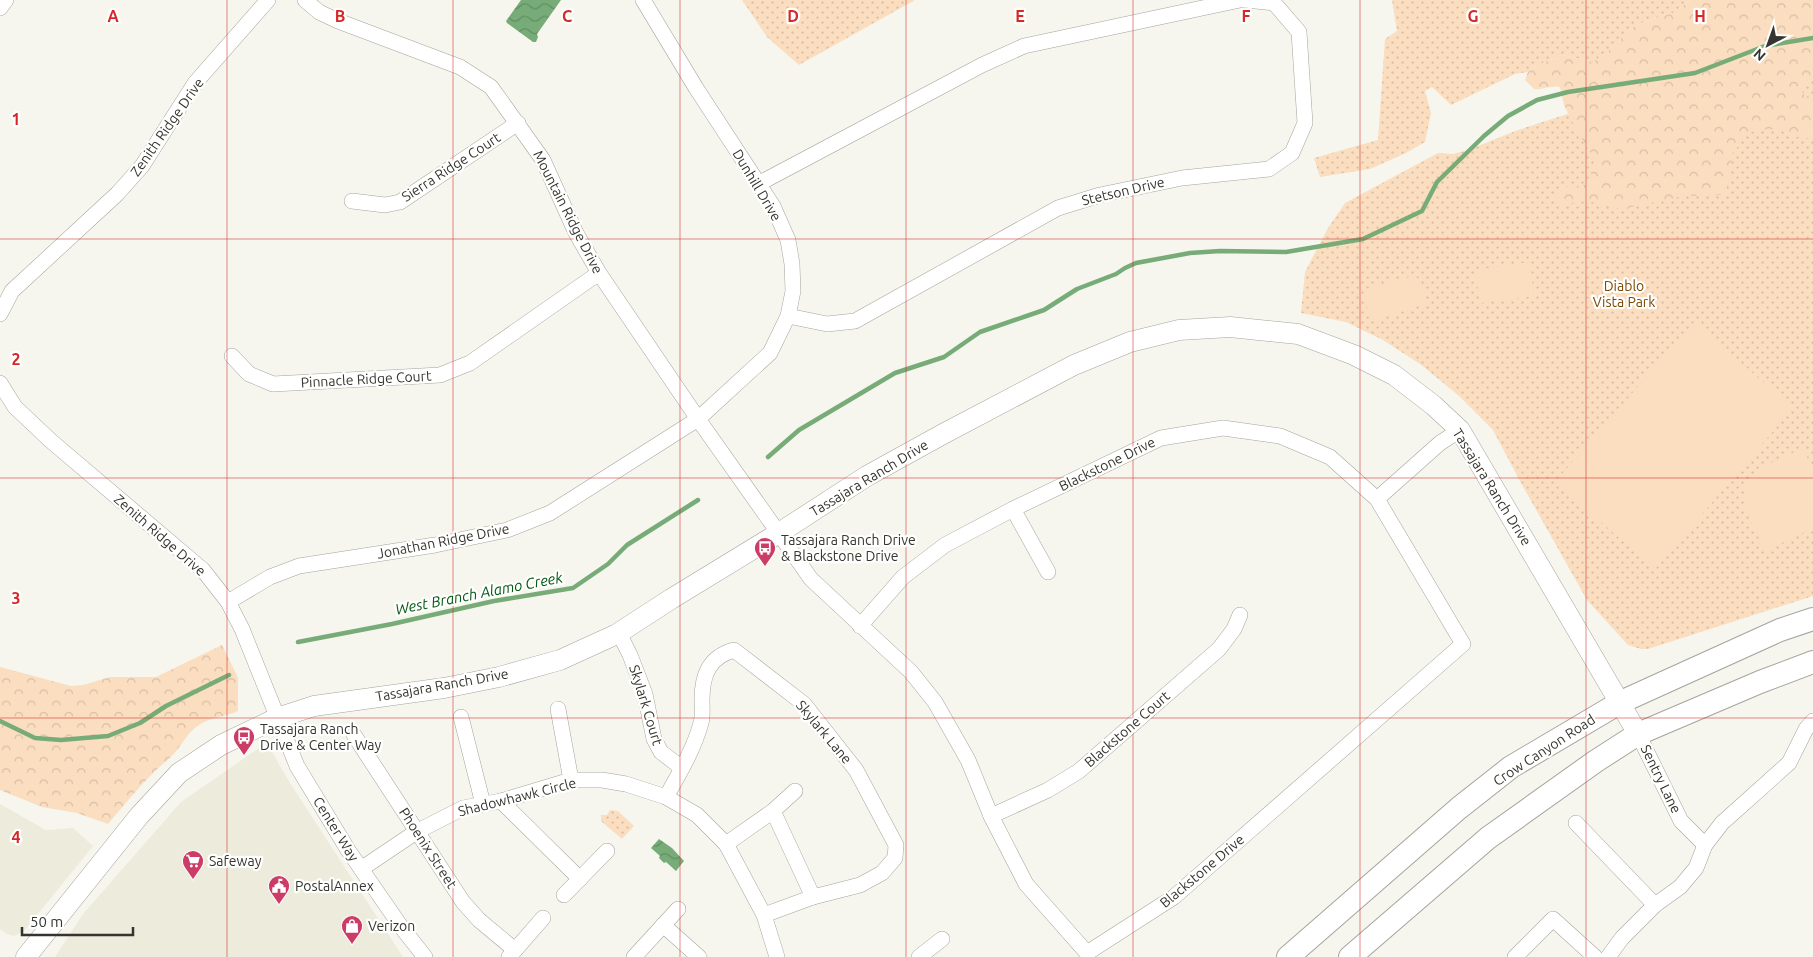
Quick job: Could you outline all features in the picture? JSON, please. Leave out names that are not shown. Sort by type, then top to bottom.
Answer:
[{"type":"main road","name":"Crow Canyon Road","points":[[1288,957],[1459,808],[1511,768],[1621,702],[1780,630],[1813,619]]},
{"type":"main road","points":[[1350,957],[1488,838],[1596,761],[1638,734],[1760,682],[1813,662]]},
{"type":"street","points":[[0,8],[6,0]]},
{"type":"street","name":"Zenith Ridge Drive","points":[[0,314],[12,291],[117,194],[142,166],[195,83],[268,0]]},
{"type":"street","name":"Mountain Ridge Drive","points":[[305,0],[319,12],[338,21],[460,67],[491,87],[543,160],[576,233],[599,273],[698,419],[779,533]]},
{"type":"street","name":"Dunhill Drive","points":[[643,0],[696,88],[773,206],[788,240],[792,264],[793,291],[788,316],[770,353],[698,419]]},
{"type":"street","points":[[758,184],[982,66],[1024,46],[1240,0]]},
{"type":"street","name":"Stetson Drive","points":[[788,316],[827,324],[855,321],[1058,208],[1100,195],[1182,178],[1269,169],[1292,154],[1305,123],[1299,32],[1274,3],[1246,0]]},
{"type":"street","name":"Sierra Ridge Court","points":[[352,201],[385,206],[400,202],[518,123]]},
{"type":"street","name":"Pinnacle Ridge Court","points":[[232,356],[248,374],[273,384],[440,375],[470,363],[599,273]]},
{"type":"street","name":"Tassajara Ranch Drive","points":[[26,957],[139,816],[179,773],[221,745],[277,718],[314,706],[444,688],[499,677],[560,660],[619,633],[866,476],[942,434],[1066,370],[1130,342],[1179,330],[1230,327],[1298,334],[1354,355],[1394,375],[1433,405],[1460,430],[1638,734]]},
{"type":"street","name":"Zenith Ridge Drive","points":[[0,383],[15,407],[51,441],[204,570],[228,602],[242,629],[277,718]]},
{"type":"street","name":"Jonathan Ridge Drive","points":[[228,602],[270,577],[299,566],[435,545],[507,530],[550,513],[698,419]]},
{"type":"street","name":"Blackstone Drive","points":[[779,533],[811,579],[860,626],[911,672],[935,702],[968,760],[991,816],[1026,884],[1087,953],[1174,897],[1463,644],[1377,499],[1330,457],[1280,436],[1223,428],[1161,438],[945,545],[903,577],[860,626]]},
{"type":"street","points":[[1377,499],[1440,443],[1460,430]]},
{"type":"street","points":[[1013,510],[1048,572]]},
{"type":"street","name":"Blackstone Court","points":[[991,816],[1048,790],[1079,771],[1219,649],[1234,629],[1240,615]]},
{"type":"street","name":"Skylark Court","points":[[619,633],[645,694],[654,739],[660,752],[682,768]]},
{"type":"street","name":"Skylark Lane","points":[[666,797],[682,768],[702,722],[702,692],[708,667],[722,653],[734,650],[804,704],[856,770],[896,845],[895,858],[882,873],[860,884],[813,897],[764,915]]},
{"type":"street","points":[[558,709],[571,780]]},
{"type":"street","points":[[461,717],[483,804]]},
{"type":"street","name":"Center Way","points":[[277,718],[297,766],[361,869],[402,928],[425,957]]},
{"type":"street","points":[[1608,957],[1622,938],[1655,905],[1680,887],[1696,868],[1705,845],[1722,824],[1789,763],[1806,729],[1813,721]]},
{"type":"street","name":"Sentry Lane","points":[[1638,734],[1681,821],[1705,845]]},
{"type":"street","name":"Phoenix Street","points":[[354,735],[463,902],[478,920],[512,953]]},
{"type":"street","name":"Shadowhawk Circle","points":[[361,869],[416,832],[463,808],[501,801],[571,780],[602,780],[626,784],[666,797],[701,818],[726,844],[764,915],[777,957]]},
{"type":"street","points":[[726,844],[772,811],[795,791]]},
{"type":"street","points":[[501,801],[580,878]]},
{"type":"street","points":[[772,811],[813,897]]},
{"type":"street","points":[[1576,823],[1655,905]]},
{"type":"street","points":[[564,895],[608,851]]},
{"type":"street","points":[[634,957],[678,909]]},
{"type":"street","points":[[512,953],[543,918]]},
{"type":"street","points":[[1515,957],[1553,919],[1595,957]]},
{"type":"street","points":[[663,925],[699,957]]},
{"type":"street","points":[[919,957],[942,939]]},
{"type":"shaded area","points":[[259,748],[272,752],[290,783],[403,957],[55,957],[83,914],[181,802]]},
{"type":"shaded area","points":[[0,804],[46,830],[73,828],[93,846],[24,931],[14,936],[0,929]]},
{"type":"green space","points":[[742,0],[915,0],[799,65],[767,37]]},
{"type":"green space","points":[[1392,0],[1691,0],[1673,13],[1633,27],[1607,52],[1593,62],[1562,55],[1533,67],[1528,72],[1515,74],[1451,105],[1432,87],[1425,91],[1431,113],[1425,142],[1406,153],[1370,169],[1320,177],[1314,158],[1378,140],[1385,39],[1397,31]]},
{"type":"green space","points":[[1691,0],[1813,0],[1813,80],[1807,81],[1800,87],[1806,97],[1813,99],[1813,139],[1790,136],[1781,130],[1769,129],[1752,132],[1745,137],[1732,154],[1730,176],[1725,195],[1684,196],[1622,209],[1588,201],[1562,204],[1557,200],[1555,192],[1561,188],[1588,184],[1594,165],[1592,155],[1564,105],[1560,87],[1534,89],[1525,80],[1528,72],[1533,67],[1562,55],[1593,62],[1607,52],[1633,27],[1673,13]]},
{"type":"green space","name":"Diablo Vista Park","points":[[1813,38],[1813,596],[1648,649],[1641,649],[1628,645],[1587,600],[1493,430],[1458,395],[1420,364],[1383,340],[1346,322],[1301,313],[1305,272],[1328,228],[1345,203],[1438,153],[1453,154],[1468,150],[1518,130],[1695,73]]},
{"type":"green space","points":[[1530,262],[1534,296],[1480,303],[1475,270]]},
{"type":"green space","points":[[1413,276],[1420,279],[1426,297],[1425,304],[1375,320],[1370,317],[1363,294],[1365,289]]},
{"type":"green space","points":[[1694,322],[1793,408],[1655,569],[1555,482]]},
{"type":"green space","points":[[1803,448],[1813,470],[1813,528],[1765,551],[1745,504],[1745,493],[1748,483],[1763,468]]},
{"type":"green space","points":[[222,645],[238,678],[238,711],[208,720],[195,728],[174,754],[142,784],[108,824],[77,813],[42,807],[0,790],[0,667],[71,686],[83,685],[110,677],[156,677]]},
{"type":"green space","points":[[610,810],[618,811],[634,826],[622,839],[601,821],[601,815],[607,815]]},
{"type":"water","points":[[521,0],[561,0],[537,34],[536,42],[533,42],[506,21]]},
{"type":"water","points":[[659,839],[672,848],[684,861],[676,871],[666,862],[664,863],[659,858],[660,856],[651,848]]},
{"type":"waterway","name":"West Branch Alamo Creek","points":[[768,457],[799,430],[895,373],[944,357],[980,332],[1044,310],[1077,289],[1116,274],[1136,263],[1190,253],[1220,251],[1286,252],[1363,239],[1422,211],[1437,182],[1484,136],[1508,116],[1537,100],[1568,92],[1695,73],[1765,46],[1813,38]]},
{"type":"waterway","name":"West Branch Alamo Creek","points":[[298,642],[392,624],[494,601],[573,588],[608,564],[627,545],[698,500]]},
{"type":"waterway","name":"West Branch Alamo Creek","points":[[0,721],[35,738],[61,740],[108,736],[140,723],[166,706],[229,675]]},
{"type":"place","name":"Tassajara Ranch Drive & Blackstone Drive","points":[[765,567]]},
{"type":"place","name":"Tassajara Ranch Drive & Center Way","points":[[244,756]]},
{"type":"place","name":"Safeway","points":[[193,880]]},
{"type":"place","name":"PostalAnnex","points":[[279,905]]},
{"type":"place","name":"Verizon","points":[[352,945]]}]
